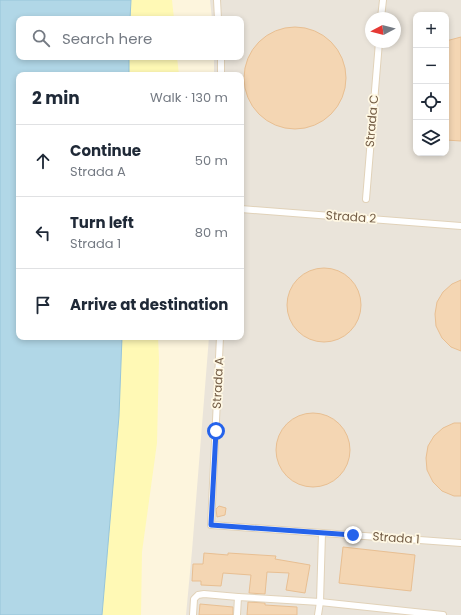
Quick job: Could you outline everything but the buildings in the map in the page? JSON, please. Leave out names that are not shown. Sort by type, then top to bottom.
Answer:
[{"type":"lane","points":[[217,0],[218,16]]},
{"type":"lane","points":[[382,12],[383,0]]},
{"type":"lane","name":"Strada C","points":[[366,200],[379,48]]},
{"type":"lane","points":[[221,60],[221,72]]},
{"type":"lane","name":"Strada 2","points":[[244,209],[461,226]]},
{"type":"lane","name":"Strada A","points":[[211,525],[220,340]]},
{"type":"lane","name":"Strada 1","points":[[211,525],[461,543]]},
{"type":"lane","points":[[318,615],[320,602],[322,533]]},
{"type":"lane","points":[[193,615],[194,598],[198,595],[204,594],[320,602],[443,615]]},
{"type":"lane","points":[[237,615],[238,597]]},
{"type":"shaded area","points":[[210,0],[461,0],[461,615],[186,615],[209,340],[244,340],[244,72],[214,72],[214,60],[244,60],[244,16],[212,16]]},
{"type":"sand","points":[[131,0],[172,0],[174,16],[130,16]]},
{"type":"sand","points":[[129,60],[177,60],[179,72],[129,72]]},
{"type":"sand","points":[[122,340],[158,340],[157,443],[142,552],[141,615],[102,615],[119,416]]},
{"type":"water","points":[[0,0],[131,0],[130,16],[16,16],[16,60],[129,60],[129,72],[16,72],[16,340],[122,340],[119,416],[102,615],[0,615]]},
{"type":"route","points":[[216,431],[211,525],[353,535]]}]
